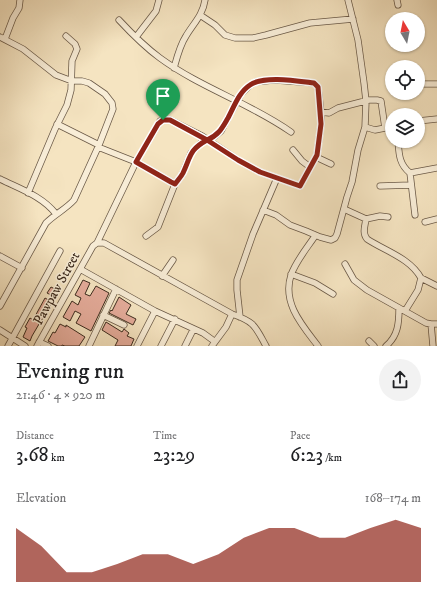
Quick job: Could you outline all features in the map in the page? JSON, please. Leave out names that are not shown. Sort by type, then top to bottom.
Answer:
[{"type":"street","points":[[0,306],[43,228],[56,214],[74,200],[99,146],[113,109],[112,103],[105,94],[89,83],[82,80],[72,81],[56,75],[28,52],[2,38],[20,5],[20,0]]},
{"type":"street","points":[[136,37],[156,11],[159,0]]},
{"type":"street","points":[[174,68],[185,37],[200,15],[204,7],[205,0]]},
{"type":"street","points":[[263,210],[276,215],[290,225],[315,236],[329,240],[335,238],[352,182],[358,150],[365,127],[366,101],[358,40],[348,0]]},
{"type":"street","points":[[200,15],[215,25],[225,35],[235,38],[266,35],[310,23],[353,18]]},
{"type":"street","points":[[119,20],[149,50],[174,68],[236,102],[275,121],[291,132]]},
{"type":"street","points":[[28,193],[57,124],[67,105],[71,90],[72,61],[77,47],[66,36]]},
{"type":"street","points":[[146,236],[158,227],[175,184],[182,175],[191,152],[201,143],[207,140],[215,136],[221,131],[236,102],[250,85],[256,82],[274,80],[314,83],[318,87],[321,124],[316,157],[301,186],[260,172],[207,140]]},
{"type":"street","points":[[425,84],[437,84]]},
{"type":"street","points":[[320,112],[329,113],[338,108],[366,101],[373,100],[381,102],[385,128],[375,130],[365,127]]},
{"type":"street","points":[[425,120],[437,119]]},
{"type":"street","name":"Pawpaw Street","points":[[38,344],[93,246],[97,243],[136,162],[158,124],[163,120],[170,120],[207,140]]},
{"type":"street","points":[[57,124],[99,146],[136,162],[175,184]]},
{"type":"street","points":[[399,148],[400,161],[404,168],[410,173],[415,215]]},
{"type":"street","points":[[293,150],[302,161],[310,167]]},
{"type":"street","points":[[316,157],[331,164]]},
{"type":"street","points":[[410,173],[437,168]]},
{"type":"street","points":[[240,317],[237,280],[241,265],[277,178]]},
{"type":"street","points":[[0,179],[46,203],[56,214]]},
{"type":"street","points":[[380,186],[411,185]]},
{"type":"street","points":[[344,210],[366,218],[380,216],[388,217]]},
{"type":"street","points":[[366,218],[363,232],[367,239],[396,255],[415,268],[421,278],[437,286]]},
{"type":"street","points":[[425,222],[437,219]]},
{"type":"street","points":[[315,236],[292,274],[289,282],[289,296],[291,307],[299,321],[318,346]]},
{"type":"street","points":[[97,243],[104,243],[232,314],[250,321],[266,346]]},
{"type":"street","points":[[8,346],[60,251]]},
{"type":"street","points":[[0,256],[22,268]]},
{"type":"street","points":[[162,276],[173,260]]},
{"type":"street","points":[[345,264],[354,280],[367,290],[399,308],[434,324],[433,346]]},
{"type":"street","points":[[80,269],[155,311],[175,319],[203,334],[213,344],[226,327],[232,314]]},
{"type":"street","points":[[292,274],[315,283],[333,294]]},
{"type":"street","points":[[405,311],[418,290],[421,278]]},
{"type":"street","points":[[88,346],[116,289]]},
{"type":"street","points":[[386,346],[396,335],[399,308]]},
{"type":"street","points":[[137,346],[155,311]]},
{"type":"street","points":[[103,316],[124,325]]},
{"type":"street","points":[[161,346],[175,319]]},
{"type":"street","points":[[0,330],[26,346]]},
{"type":"street","points":[[185,346],[193,330]]},
{"type":"street","points":[[369,341],[374,346]]},
{"type":"street","points":[[38,344],[48,346]]},
{"type":"building","points":[[83,280],[90,283],[85,294],[90,296],[96,286],[109,293],[91,331],[76,323],[81,314],[75,311],[70,321],[63,317],[72,301],[78,305],[81,298],[75,295]]},
{"type":"building","points":[[51,287],[59,291],[55,297],[47,293]]},
{"type":"building","points":[[119,297],[131,305],[126,314],[136,319],[133,325],[109,313],[111,310],[112,311]]},
{"type":"building","points":[[45,298],[52,302],[30,341],[23,337],[27,328],[25,327],[30,318],[33,320]]},
{"type":"building","points":[[106,322],[122,332],[124,329],[129,333],[127,336],[134,339],[131,346],[115,346],[118,340],[102,330]]},
{"type":"building","points":[[60,324],[66,327],[66,325],[85,337],[79,346],[58,346],[48,341]]},
{"type":"route","points":[[163,120],[158,124],[136,162],[175,184],[182,175],[191,152],[207,140],[260,172],[301,186],[317,155],[321,124],[318,87],[314,83],[306,82],[274,80],[256,82],[250,85],[241,94],[221,131],[207,140],[206,138],[170,120],[163,120]]}]
